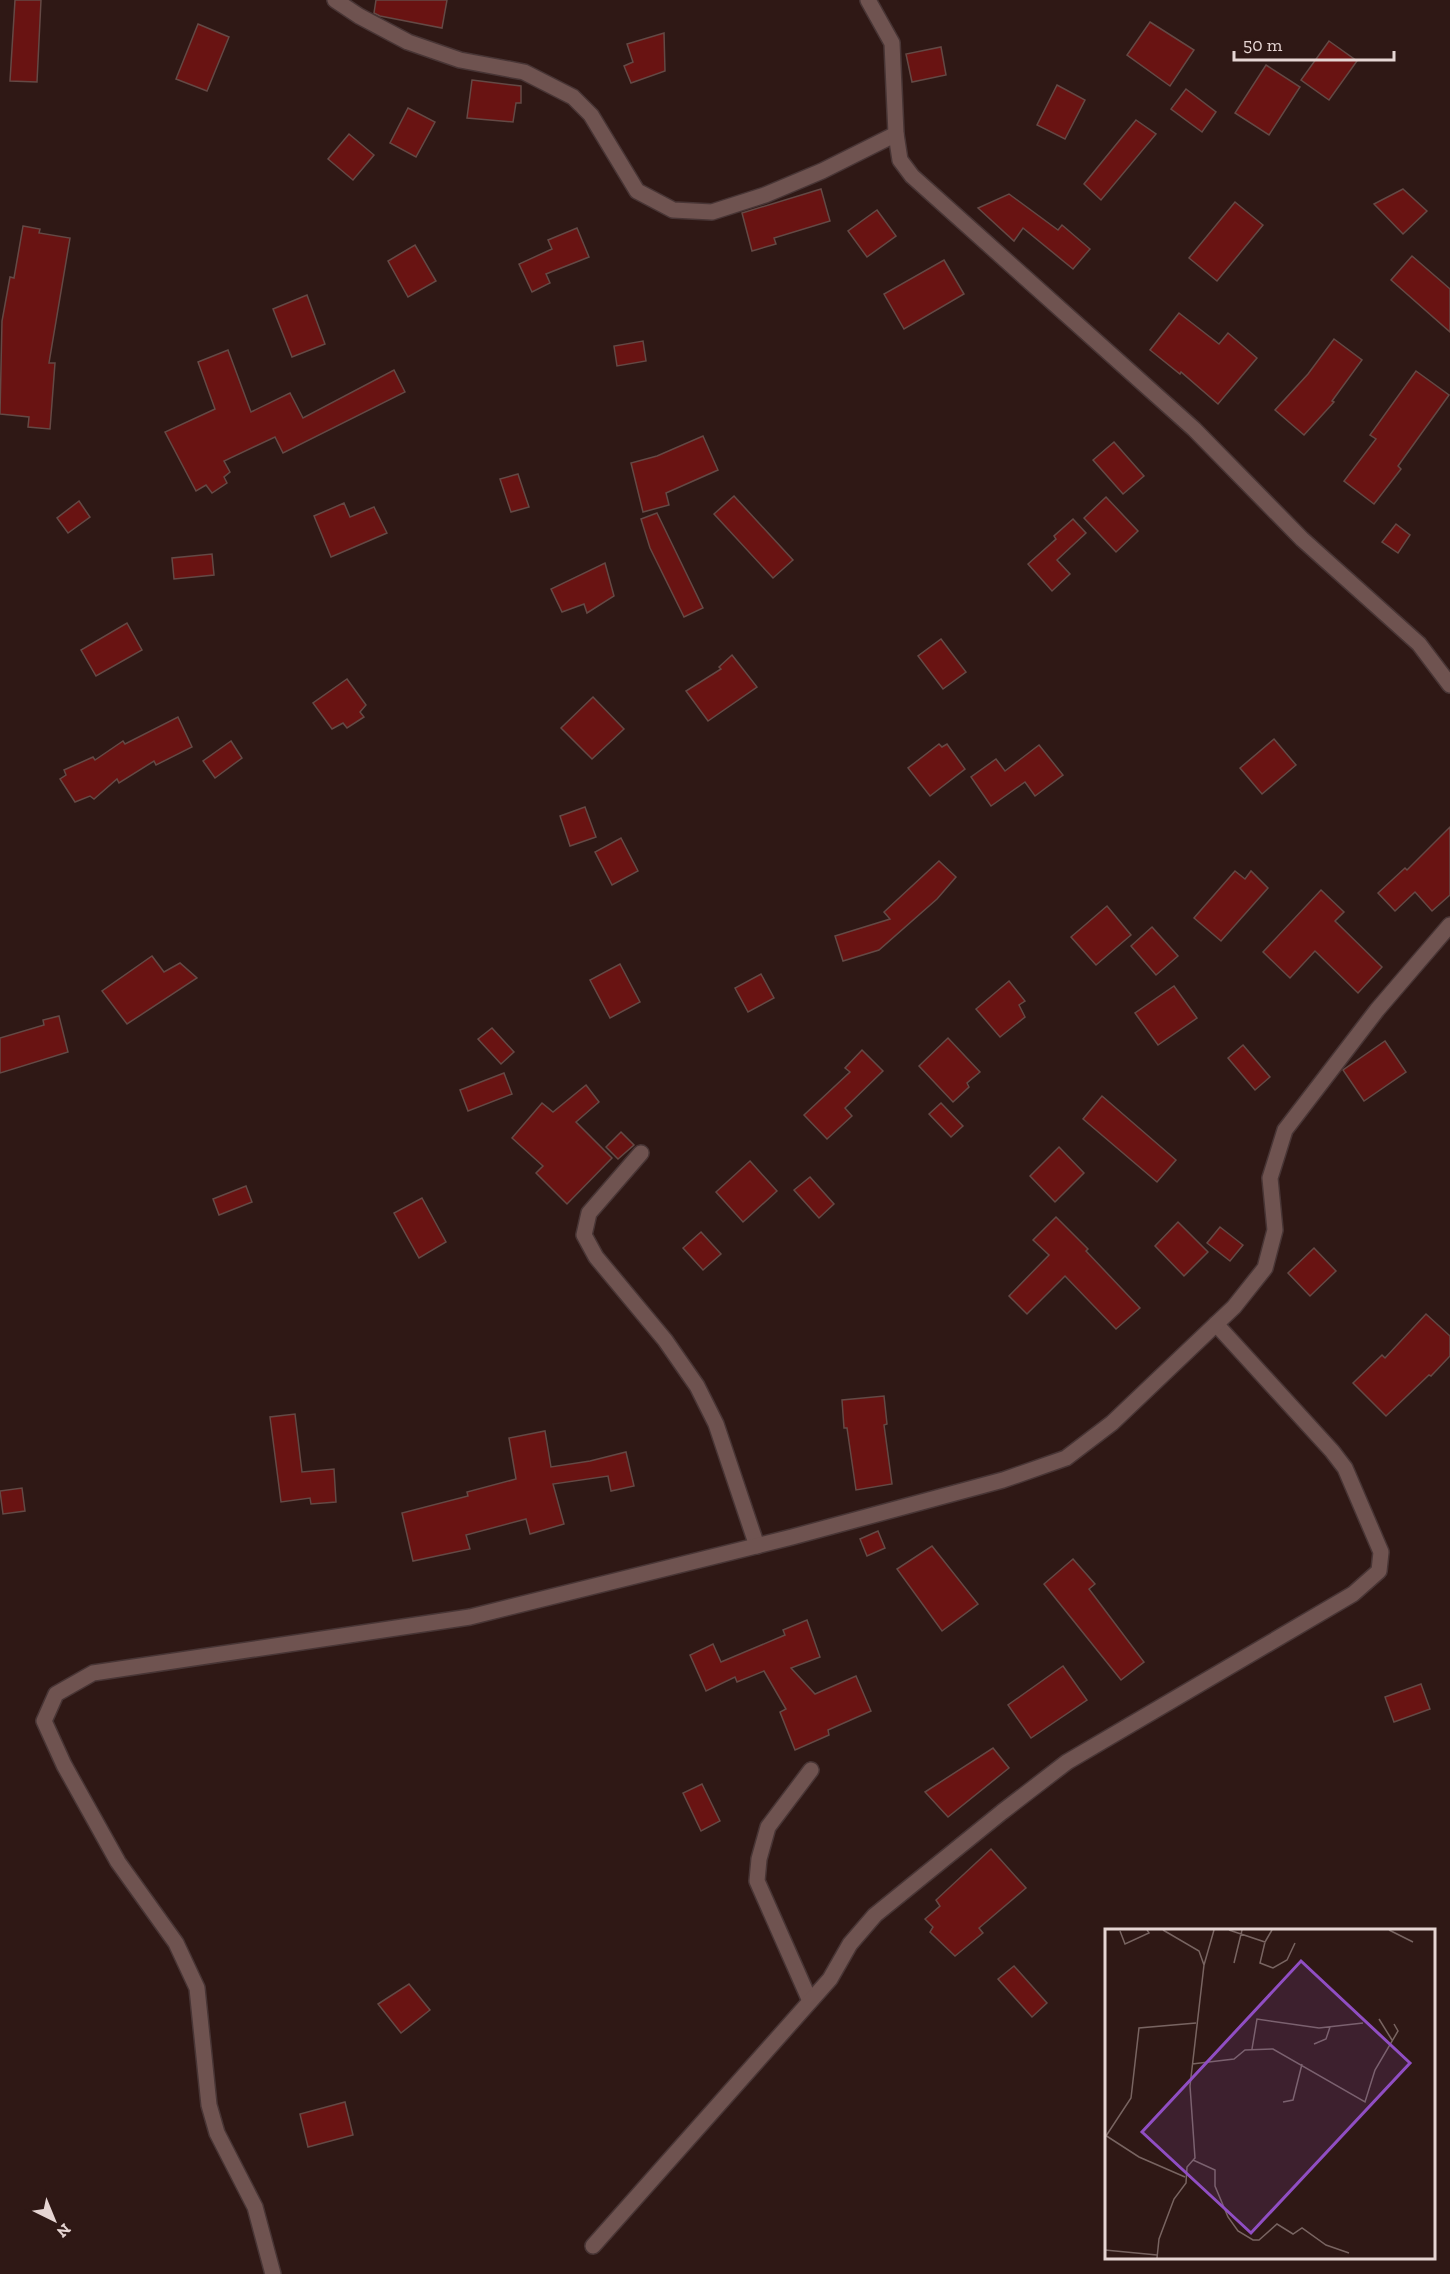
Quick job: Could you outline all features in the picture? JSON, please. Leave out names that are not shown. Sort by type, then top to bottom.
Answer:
[{"type":"street","points":[[335,0],[359,16],[408,42],[460,60],[524,72],[573,97],[591,115],[637,191],[672,210],[712,212],[765,195],[822,171],[896,134]]},
{"type":"street","points":[[868,0],[892,43],[896,134],[900,160],[912,176],[1194,429],[1302,539],[1419,644],[1450,685]]},
{"type":"street","points":[[273,2274],[255,2207],[217,2133],[209,2104],[197,1988],[176,1943],[118,1862],[64,1765],[44,1721],[56,1694],[93,1672],[470,1617],[757,1546],[1004,1480],[1066,1458],[1112,1423],[1234,1307],[1265,1268],[1275,1230],[1270,1178],[1285,1130],[1377,1010],[1450,926]]},
{"type":"street","points":[[641,1153],[589,1213],[584,1235],[596,1257],[665,1340],[697,1386],[716,1424],[757,1546]]},
{"type":"street","points":[[593,2246],[830,1978],[850,1944],[875,1915],[1020,1797],[1067,1762],[1353,1594],[1379,1571],[1382,1552],[1345,1468],[1216,1324]]},
{"type":"street","points":[[810,2001],[757,1881],[759,1859],[768,1827],[811,1770]]},
{"type":"building","points":[[15,0],[41,0],[37,82],[10,81]]},
{"type":"building","points":[[376,0],[447,0],[442,28],[380,16],[374,13]]},
{"type":"building","points":[[1150,22],[1194,50],[1170,86],[1127,55]]},
{"type":"building","points":[[198,24],[229,37],[207,91],[176,79]]},
{"type":"building","points":[[664,33],[665,71],[631,83],[624,66],[633,62],[627,44]]},
{"type":"building","points":[[1329,41],[1357,61],[1329,100],[1301,80]]},
{"type":"building","points":[[941,47],[946,75],[912,82],[906,54]]},
{"type":"building","points":[[1266,65],[1300,87],[1269,135],[1235,113]]},
{"type":"building","points":[[472,80],[521,86],[521,103],[516,103],[513,122],[467,118]]},
{"type":"building","points":[[1057,85],[1085,100],[1065,139],[1037,125]]},
{"type":"building","points":[[1186,89],[1216,112],[1202,132],[1171,109]]},
{"type":"building","points":[[408,108],[435,122],[416,157],[390,143]]},
{"type":"building","points":[[1136,120],[1156,134],[1101,200],[1084,184]]},
{"type":"building","points":[[349,134],[374,155],[353,180],[328,159]]},
{"type":"building","points":[[821,189],[830,221],[774,238],[776,244],[752,251],[742,213]]},
{"type":"building","points":[[1403,189],[1427,211],[1403,234],[1374,204]]},
{"type":"building","points":[[1009,194],[1058,230],[1062,225],[1090,249],[1073,269],[1023,228],[1014,241],[978,208]]},
{"type":"building","points":[[1235,202],[1263,225],[1217,281],[1189,258]]},
{"type":"building","points":[[877,210],[896,236],[867,257],[848,231]]},
{"type":"building","points":[[23,226],[40,229],[39,233],[70,238],[49,363],[55,363],[50,429],[28,427],[29,417],[0,414],[2,321],[10,277],[14,278]]},
{"type":"building","points":[[577,228],[589,257],[546,274],[550,283],[532,292],[519,264],[552,249],[548,240]]},
{"type":"building","points":[[415,245],[436,281],[408,297],[388,261]]},
{"type":"building","points":[[1412,256],[1450,289],[1450,332],[1391,280]]},
{"type":"building","points":[[944,260],[964,294],[904,329],[884,294]]},
{"type":"building","points":[[307,295],[325,344],[292,357],[273,309]]},
{"type":"building","points":[[1179,313],[1219,344],[1228,333],[1257,358],[1218,404],[1181,372],[1180,374],[1150,350]]},
{"type":"building","points":[[1334,339],[1362,360],[1332,401],[1334,402],[1304,435],[1275,410],[1308,374]]},
{"type":"building","points":[[643,341],[646,361],[617,366],[614,346]]},
{"type":"building","points":[[228,350],[251,412],[290,393],[303,418],[394,370],[405,392],[283,453],[275,437],[224,461],[230,472],[224,477],[227,483],[212,493],[206,485],[196,491],[165,432],[215,409],[198,362]]},
{"type":"building","points":[[1416,371],[1449,395],[1398,466],[1401,469],[1374,504],[1344,481],[1376,439],[1370,435]]},
{"type":"building","points":[[703,436],[718,470],[666,493],[669,505],[643,512],[631,463],[657,456]]},
{"type":"building","points":[[1114,442],[1144,476],[1123,494],[1093,460]]},
{"type":"building","points":[[518,474],[529,507],[511,512],[500,479]]},
{"type":"building","points":[[734,496],[793,560],[773,578],[714,514]]},
{"type":"building","points":[[1106,497],[1138,531],[1116,552],[1084,518]]},
{"type":"building","points":[[79,501],[90,517],[68,533],[57,518]]},
{"type":"building","points":[[344,503],[350,517],[374,507],[387,533],[331,557],[314,516]]},
{"type":"building","points":[[657,513],[703,608],[684,617],[650,548],[641,519]]},
{"type":"building","points":[[1073,519],[1086,533],[1057,560],[1070,574],[1052,591],[1028,564],[1056,539],[1054,536]]},
{"type":"building","points":[[1396,524],[1410,535],[1398,553],[1382,542]]},
{"type":"building","points":[[212,554],[214,575],[174,579],[172,558]]},
{"type":"building","points":[[605,563],[614,596],[587,613],[584,604],[562,612],[551,589]]},
{"type":"building","points":[[127,623],[142,650],[96,676],[81,650]]},
{"type":"building","points":[[941,639],[966,672],[943,689],[918,656]]},
{"type":"building","points":[[732,655],[757,687],[708,721],[686,691],[721,669],[719,667]]},
{"type":"building","points":[[347,679],[366,705],[360,712],[364,717],[347,728],[343,723],[332,729],[313,703]]},
{"type":"building","points":[[593,697],[624,729],[592,759],[561,728]]},
{"type":"building","points":[[178,717],[192,747],[156,765],[154,761],[119,783],[117,779],[94,799],[90,796],[75,802],[60,779],[66,775],[64,770],[93,757],[95,760],[123,741],[125,744]]},
{"type":"building","points":[[1274,739],[1296,765],[1262,794],[1240,768]]},
{"type":"building","points":[[231,741],[242,758],[215,778],[203,761]]},
{"type":"building","points":[[939,744],[942,747],[947,744],[965,769],[930,796],[908,768]]},
{"type":"building","points":[[1039,745],[1063,775],[1035,796],[1025,782],[991,806],[971,777],[996,759],[1005,771]]},
{"type":"building","points":[[585,807],[596,837],[570,846],[560,816]]},
{"type":"building","points":[[1450,827],[1450,895],[1432,911],[1415,892],[1395,911],[1378,893],[1405,868],[1407,870]]},
{"type":"building","points":[[621,838],[638,871],[612,885],[595,852]]},
{"type":"building","points":[[939,861],[956,877],[937,899],[879,950],[843,961],[835,936],[890,919],[884,912]]},
{"type":"building","points":[[1235,871],[1245,879],[1251,871],[1268,888],[1221,941],[1194,918]]},
{"type":"building","points":[[1321,890],[1344,912],[1335,921],[1382,967],[1358,993],[1315,951],[1290,978],[1263,952]]},
{"type":"building","points":[[1107,906],[1131,935],[1096,965],[1071,937]]},
{"type":"building","points":[[1152,927],[1178,956],[1156,975],[1131,946]]},
{"type":"building","points":[[152,956],[164,972],[180,963],[197,978],[127,1024],[102,991]]},
{"type":"building","points":[[620,964],[640,1002],[610,1018],[590,980]]},
{"type":"building","points":[[761,974],[774,998],[748,1012],[735,988]]},
{"type":"building","points":[[1009,981],[1025,1001],[1019,1005],[1025,1017],[1000,1037],[976,1009]]},
{"type":"building","points":[[1174,986],[1197,1018],[1158,1045],[1135,1013]]},
{"type":"building","points":[[59,1016],[68,1052],[0,1073],[0,1038],[44,1025],[43,1020]]},
{"type":"building","points":[[492,1028],[514,1052],[501,1064],[478,1039]]},
{"type":"building","points":[[948,1038],[980,1072],[967,1083],[969,1087],[953,1102],[919,1066]]},
{"type":"building","points":[[1385,1041],[1406,1072],[1364,1101],[1343,1070]]},
{"type":"building","points":[[1243,1045],[1270,1077],[1255,1090],[1228,1058]]},
{"type":"building","points":[[862,1050],[883,1071],[845,1108],[852,1116],[827,1139],[804,1115],[850,1072],[845,1068]]},
{"type":"building","points":[[504,1073],[512,1094],[468,1111],[460,1090]]},
{"type":"building","points":[[586,1085],[599,1102],[576,1122],[612,1158],[567,1204],[536,1173],[543,1166],[512,1138],[542,1103],[553,1112]]},
{"type":"building","points":[[1102,1096],[1176,1160],[1157,1182],[1083,1119]]},
{"type":"building","points":[[941,1103],[963,1126],[951,1137],[929,1114]]},
{"type":"building","points":[[621,1132],[634,1145],[618,1159],[606,1147]]},
{"type":"building","points":[[1059,1147],[1084,1173],[1055,1202],[1030,1176]]},
{"type":"building","points":[[750,1161],[777,1191],[743,1222],[716,1192]]},
{"type":"building","points":[[810,1177],[834,1204],[819,1218],[794,1190]]},
{"type":"building","points":[[246,1186],[252,1202],[219,1215],[213,1199]]},
{"type":"building","points":[[422,1198],[446,1242],[419,1258],[394,1213]]},
{"type":"building","points":[[1056,1217],[1088,1249],[1086,1251],[1140,1308],[1116,1329],[1065,1276],[1027,1314],[1009,1296],[1049,1255],[1033,1240]]},
{"type":"building","points":[[1178,1222],[1208,1252],[1184,1276],[1155,1246]]},
{"type":"building","points":[[1220,1227],[1243,1245],[1230,1261],[1207,1243]]},
{"type":"building","points":[[701,1232],[721,1254],[703,1270],[683,1248]]},
{"type":"building","points":[[1314,1248],[1336,1271],[1310,1296],[1288,1273]]},
{"type":"building","points":[[1426,1314],[1450,1336],[1450,1356],[1386,1416],[1353,1383],[1382,1355],[1385,1358]]},
{"type":"building","points":[[884,1396],[887,1424],[884,1425],[892,1484],[856,1490],[847,1428],[844,1428],[842,1400]]},
{"type":"building","points":[[295,1414],[302,1472],[334,1469],[336,1502],[311,1504],[310,1498],[281,1502],[270,1417]]},
{"type":"building","points":[[545,1431],[551,1467],[626,1452],[634,1486],[611,1491],[608,1476],[553,1484],[564,1524],[530,1534],[526,1519],[466,1535],[470,1549],[413,1561],[402,1513],[468,1496],[467,1492],[516,1479],[509,1438]]},
{"type":"building","points":[[22,1488],[25,1511],[3,1514],[0,1491]]},
{"type":"building","points":[[878,1531],[885,1548],[867,1556],[860,1539]]},
{"type":"building","points":[[932,1546],[978,1604],[942,1631],[897,1569]]},
{"type":"building","points":[[1073,1559],[1095,1584],[1089,1589],[1144,1662],[1121,1680],[1044,1584]]},
{"type":"building","points":[[807,1620],[820,1657],[791,1668],[815,1694],[856,1676],[871,1711],[828,1730],[829,1735],[795,1750],[780,1712],[786,1709],[764,1671],[737,1682],[735,1677],[706,1691],[690,1655],[713,1644],[721,1662],[785,1635],[783,1630]]},
{"type":"building","points":[[1063,1666],[1087,1700],[1031,1738],[1008,1705]]},
{"type":"building","points":[[1421,1684],[1430,1709],[1394,1722],[1385,1697]]},
{"type":"building","points":[[993,1748],[1009,1768],[948,1817],[925,1792]]},
{"type":"building","points":[[702,1784],[720,1821],[701,1831],[683,1793]]},
{"type":"building","points":[[991,1849],[1026,1888],[979,1928],[983,1933],[955,1956],[930,1932],[933,1927],[925,1919],[940,1906],[936,1900]]},
{"type":"building","points":[[1014,1966],[1047,2003],[1032,2017],[998,1979]]},
{"type":"building","points":[[409,1984],[430,2010],[401,2033],[378,2004]]},
{"type":"building","points":[[345,2102],[353,2135],[308,2147],[300,2114]]}]
